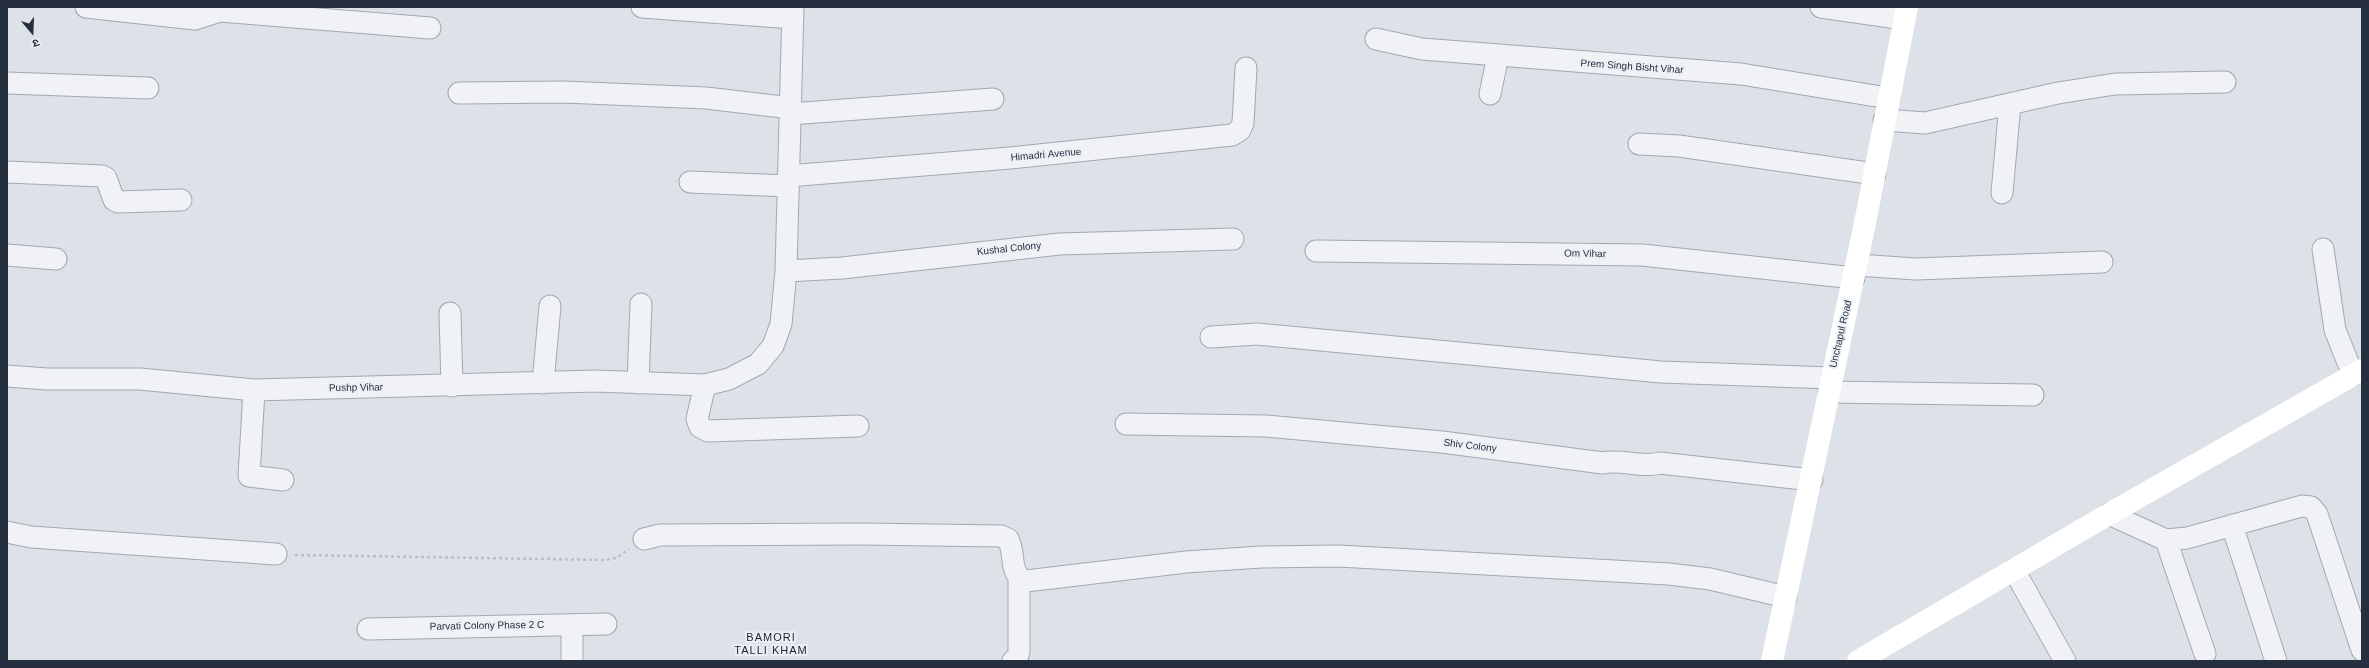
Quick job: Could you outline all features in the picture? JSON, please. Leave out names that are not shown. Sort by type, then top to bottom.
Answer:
[{"type":"street","points":[[86,7],[195,18],[220,11],[430,28]]},
{"type":"street","points":[[642,7],[793,12]]},
{"type":"street","points":[[1821,7],[1906,13]]},
{"type":"street","name":"Pushp Vihar","points":[[7,376],[47,379],[140,379],[254,390],[596,382],[705,385],[729,379],[758,364],[772,346],[781,324],[786,270],[793,12]]},
{"type":"street","name":"Unchapul Road","points":[[1772,661],[1812,480],[1830,385],[1875,174],[1888,98],[1906,13]]},
{"type":"street","name":"Prem Singh Bisht Vihar","points":[[1376,39],[1422,49],[1741,74],[1888,98]]},
{"type":"street","points":[[1490,94],[1498,56]]},
{"type":"street","name":"Himadri Avenue","points":[[690,182],[788,181],[1232,135],[1240,130],[1243,123],[1246,68]]},
{"type":"street","points":[[1884,120],[1925,123],[2058,93],[2115,84],[2225,82]]},
{"type":"street","points":[[7,83],[148,88]]},
{"type":"street","points":[[459,93],[564,92],[698,98],[790,111],[993,99]]},
{"type":"street","points":[[2002,193],[2010,104]]},
{"type":"street","points":[[1639,144],[1679,146],[1875,174]]},
{"type":"street","points":[[7,172],[102,176],[106,178],[111,196],[118,202],[181,200]]},
{"type":"street","name":"Kushal Colony","points":[[786,270],[842,268],[1060,244],[1234,239]]},
{"type":"street","points":[[1858,661],[2109,514],[2358,372],[2335,330],[2323,249]]},
{"type":"street","name":"Om Vihar","points":[[1316,251],[1642,255],[1855,272],[2102,262]]},
{"type":"street","points":[[7,255],[56,259]]},
{"type":"street","points":[[638,384],[641,304]]},
{"type":"street","points":[[543,383],[550,306]]},
{"type":"street","points":[[450,313],[452,386]]},
{"type":"street","points":[[1211,337],[1257,334],[1661,372],[1830,385],[2033,395]]},
{"type":"street","points":[[705,385],[697,419],[700,427],[708,431],[858,426]]},
{"type":"street","points":[[254,390],[249,476],[283,480]]},
{"type":"street","name":"Shiv Colony","points":[[1126,424],[1266,426],[1442,442],[1603,463],[1614,460],[1650,465],[1660,463],[1812,480]]},
{"type":"street","points":[[2109,514],[2166,540],[2187,538],[2302,506],[2311,507],[2317,514],[2362,650]]},
{"type":"street","points":[[2232,525],[2276,661]]},
{"type":"street","points":[[7,532],[31,537],[276,554]]},
{"type":"street","points":[[644,539],[667,535],[864,534],[1001,536],[1008,539],[1011,544],[1015,573],[1019,578],[1026,580],[1186,562],[1261,557],[1338,556],[1669,574],[1710,580],[1786,597]]},
{"type":"street","points":[[2166,540],[2205,654]]},
{"type":"street","points":[[2014,570],[2065,661]]},
{"type":"street","points":[[1013,661],[1017,658],[1019,652],[1019,578]]},
{"type":"street","name":"Parvati Colony Phase 2 C","points":[[368,629],[606,624]]},
{"type":"street","points":[[572,625],[572,661]]},
{"type":"path","points":[[276,554],[605,560],[616,558],[644,539]]},
{"type":"district","name":"BAMORI TALLI KHAM","points":[[771,644]]}]
